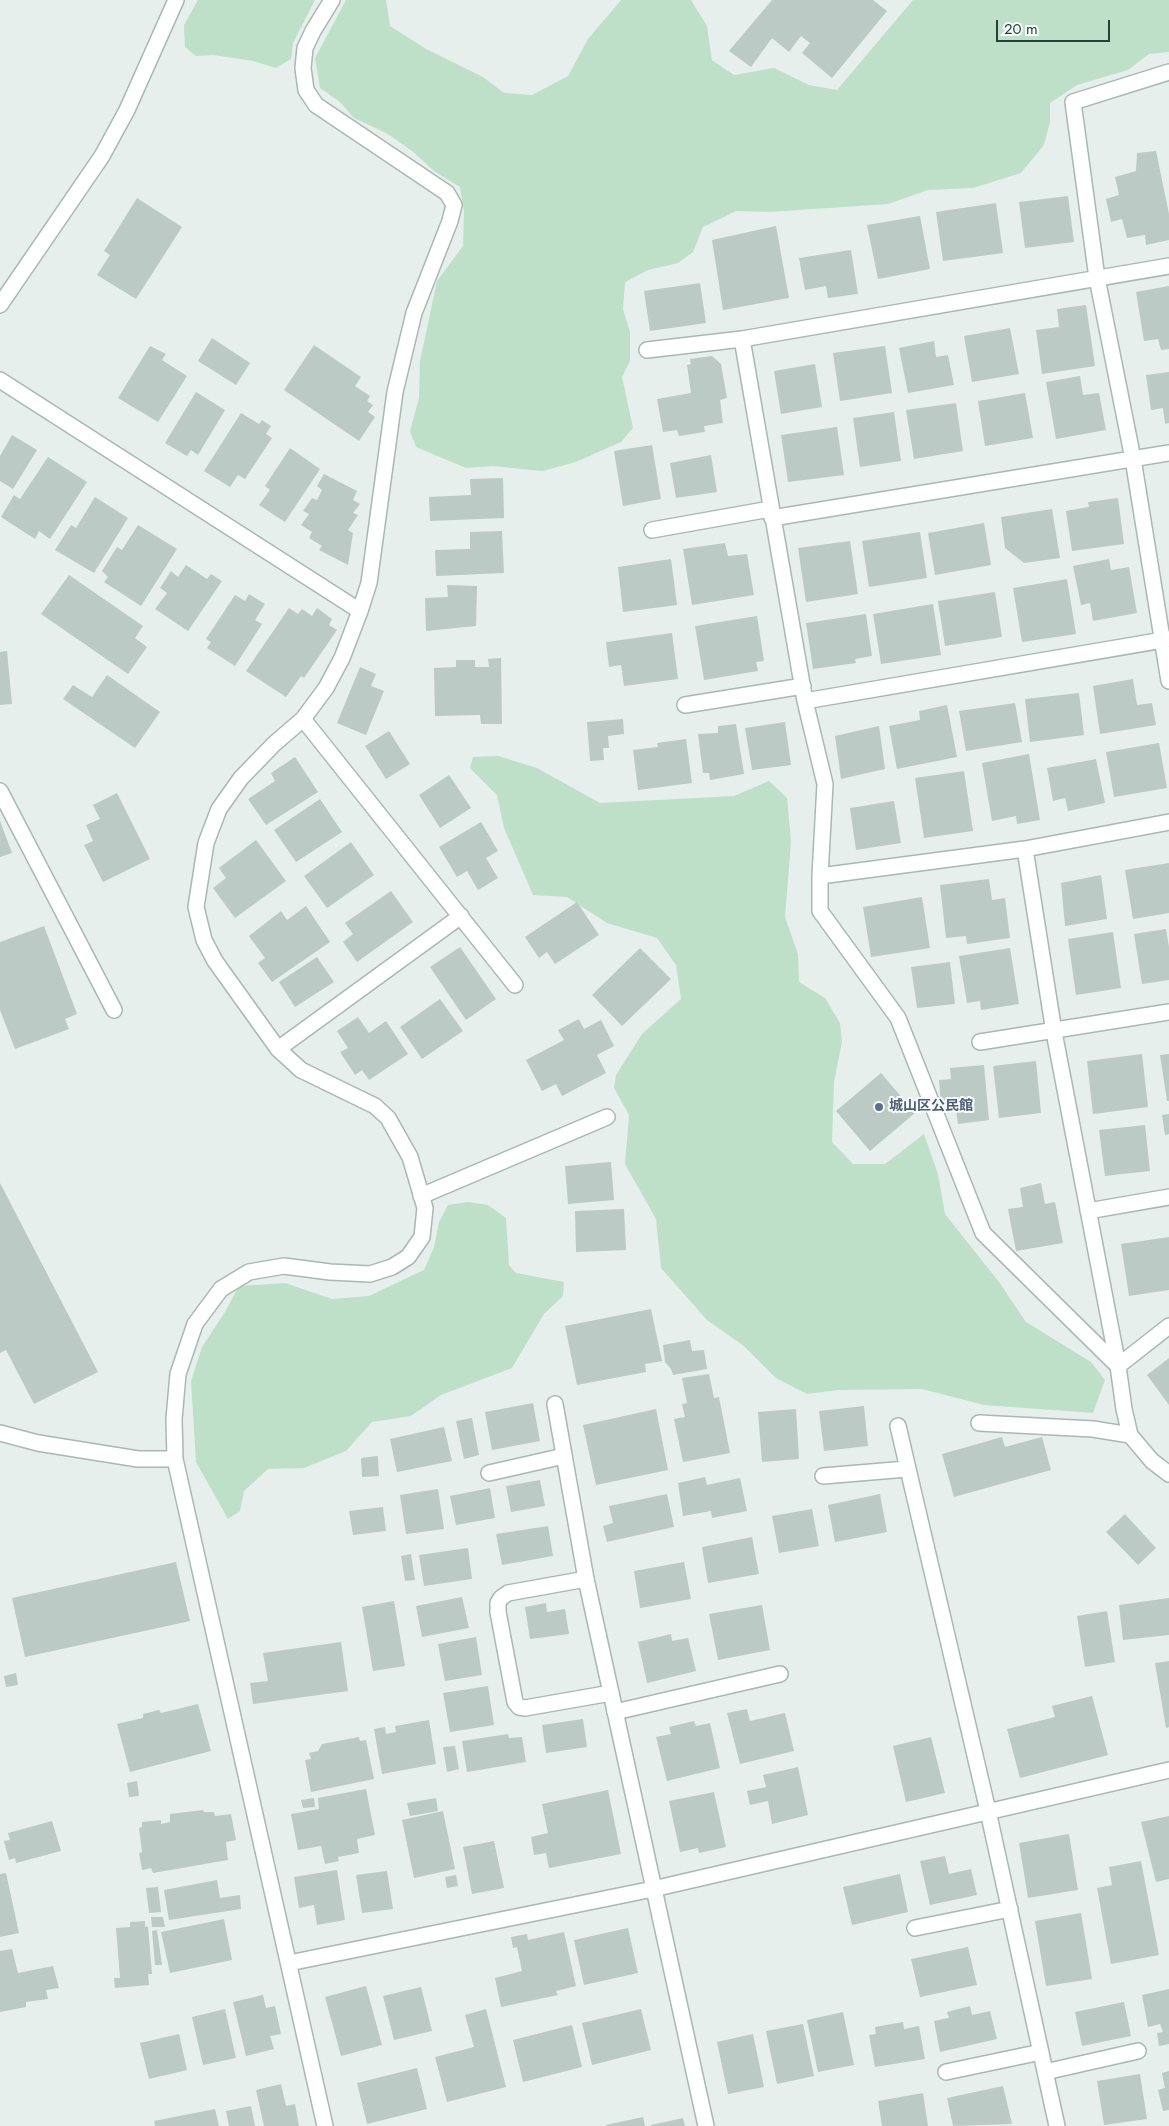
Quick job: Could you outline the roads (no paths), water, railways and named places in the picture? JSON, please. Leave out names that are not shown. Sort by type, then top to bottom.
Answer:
[{"type":"street","points":[[0,306],[102,156],[127,110],[176,0]]},
{"type":"street","points":[[325,2126],[175,1459],[174,1418],[178,1374],[196,1324],[222,1289],[249,1272],[284,1266],[330,1272],[370,1274],[392,1267],[408,1257],[422,1237],[425,1208],[422,1196],[410,1157],[388,1118],[375,1106],[301,1070],[278,1049],[215,961],[204,940],[196,907],[206,843],[220,809],[241,778],[274,744],[303,720],[326,688],[342,658],[360,611],[369,583],[395,392],[414,313],[450,221],[454,205],[447,193],[316,105],[306,90],[303,68],[306,48],[312,31],[332,0]]},
{"type":"street","points":[[1169,72],[1073,102],[1097,278],[1166,640],[1169,680]]},
{"type":"street","points":[[648,350],[742,339],[1169,266]]},
{"type":"street","points":[[742,339],[771,514],[804,693],[825,784],[820,911],[898,1018],[983,1233],[1118,1366]]},
{"type":"street","points":[[0,380],[360,611]]},
{"type":"street","points":[[652,530],[771,514],[1169,453]]},
{"type":"street","points":[[685,705],[804,693],[1166,640]]},
{"type":"street","points":[[303,720],[515,985]]},
{"type":"street","points":[[0,791],[114,1010]]},
{"type":"street","points":[[820,876],[1026,849],[1169,822]]},
{"type":"street","points":[[1026,849],[1054,1032],[1118,1366],[1124,1409],[1130,1435],[1152,1461],[1169,1474]]},
{"type":"street","points":[[278,1049],[461,916]]},
{"type":"street","points":[[980,1042],[1054,1032],[1169,1012]]},
{"type":"street","points":[[422,1196],[608,1118]]},
{"type":"street","points":[[1088,1211],[1169,1197]]},
{"type":"street","points":[[1118,1366],[1169,1326]]},
{"type":"street","points":[[554,1404],[586,1578],[706,2126]]},
{"type":"street","points":[[979,1423],[1093,1428],[1130,1435]]},
{"type":"street","points":[[898,1426],[988,1811],[1057,2126]]},
{"type":"street","points":[[2,1436],[138,1459],[175,1459]]},
{"type":"street","points":[[489,1473],[564,1456]]},
{"type":"street","points":[[823,1476],[907,1469]]},
{"type":"street","points":[[586,1578],[508,1594],[501,1598],[498,1603],[498,1612],[515,1702],[519,1707],[525,1708],[611,1693]]},
{"type":"street","points":[[615,1712],[780,1674]]},
{"type":"street","points":[[289,1963],[653,1889],[1169,1770]]},
{"type":"street","points":[[915,1928],[1010,1909]]},
{"type":"street","points":[[1045,2072],[1138,2050]]},
{"type":"street","points":[[946,2072],[1041,2052]]},
{"type":"place","name":"城山区公民館","points":[[879,1107]]}]
